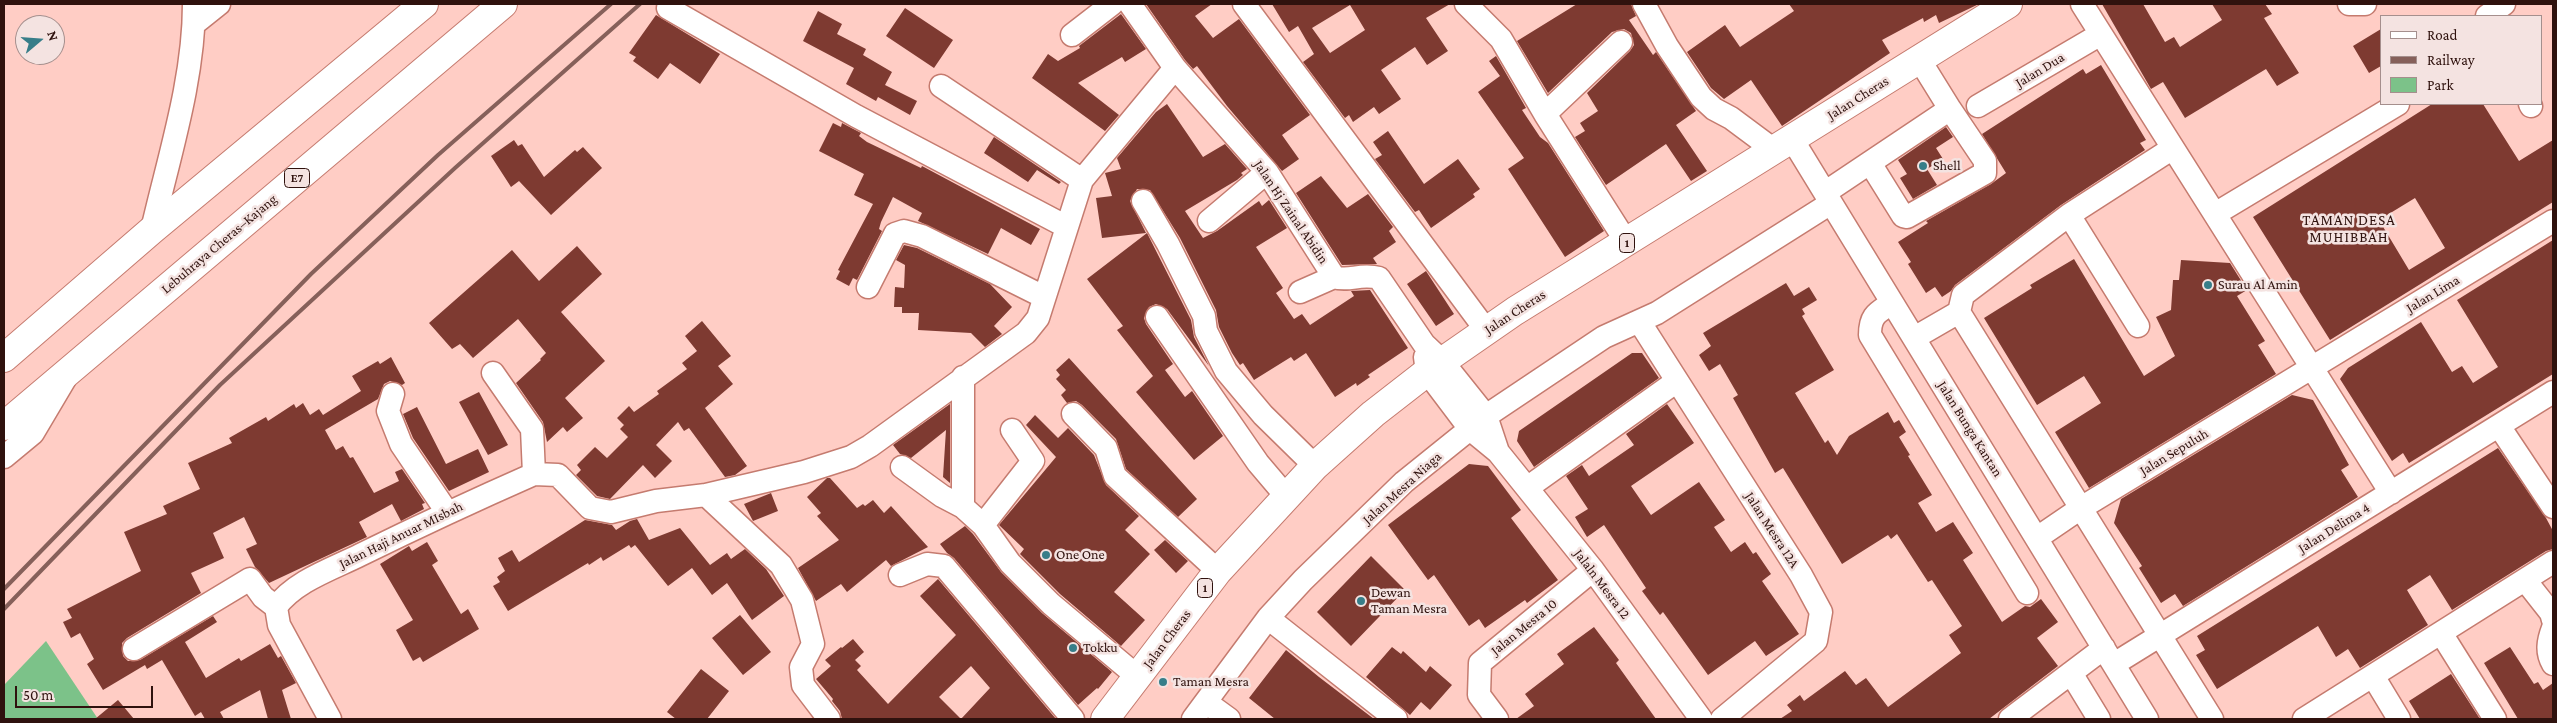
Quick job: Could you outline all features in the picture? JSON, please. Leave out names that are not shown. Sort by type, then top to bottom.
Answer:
[{"type":"main road","points":[[4,358],[152,230],[424,4]]},
{"type":"main road","name":"Lebuhraya Cheras–Kajang","points":[[4,426],[68,374],[100,344],[503,4]]},
{"type":"main road","name":"Jalan Cheras","points":[[1105,719],[1218,571],[1315,466],[1431,359],[1486,330],[1783,145],[1919,59],[1982,11],[2008,4]]},
{"type":"street","points":[[152,230],[181,108],[194,14],[219,4]]},
{"type":"street","points":[[1072,35],[1112,4]]},
{"type":"street","name":"Jalan Hj Zainal Abidin","points":[[1130,4],[1174,68],[1267,172],[1334,277],[1342,280],[1366,275],[1379,278],[1431,359]]},
{"type":"street","points":[[1244,4],[1486,330]]},
{"type":"street","points":[[1466,4],[1502,39],[1545,114],[1627,243]]},
{"type":"street","points":[[1644,4],[1667,46],[1701,97],[1714,109],[1783,145]]},
{"type":"street","points":[[2082,4],[2391,493]]},
{"type":"street","points":[[2349,4],[2365,4]]},
{"type":"street","points":[[2488,15],[2504,4]]},
{"type":"street","points":[[668,8],[856,116],[1065,226]]},
{"type":"street","name":"Jalan Dua","points":[[1978,106],[2101,34]]},
{"type":"street","points":[[1545,114],[1621,42]]},
{"type":"street","points":[[1870,163],[1903,216],[1907,217],[1985,173],[1985,161],[1919,59]]},
{"type":"street","points":[[493,373],[532,428],[534,474],[558,475],[590,508],[611,512],[656,501],[706,495],[804,472],[852,457],[1026,333],[1038,318],[1065,226],[1082,180],[1174,68]]},
{"type":"street","points":[[941,86],[1082,180]]},
{"type":"street","points":[[2215,214],[2396,105]]},
{"type":"street","name":"Jalan Mesra Niaga","points":[[1229,719],[1200,711],[1268,618],[1303,580],[1404,482],[1478,422],[1604,337],[1657,312],[1829,197],[1870,163],[1950,109]]},
{"type":"street","name":"Jalan Bunga Kantan","points":[[1783,145],[1829,197],[2147,719]]},
{"type":"street","points":[[2173,148],[2070,215],[1963,295],[1959,312],[2212,719]]},
{"type":"street","points":[[1209,221],[1267,172]]},
{"type":"street","points":[[1143,201],[1168,244],[1204,316],[1206,331],[1226,371],[1263,415],[1315,466]]},
{"type":"street","points":[[2070,215],[2138,326]]},
{"type":"street","name":"Jalan Lima","points":[[2312,368],[2553,220]]},
{"type":"street","points":[[868,287],[895,234],[904,231],[922,236],[1044,296]]},
{"type":"street","points":[[1300,292],[1334,277]]},
{"type":"street","points":[[1892,303],[1876,313],[1870,322],[1870,335],[2028,593]]},
{"type":"street","points":[[1914,338],[1959,312]]},
{"type":"street","points":[[1157,317],[1258,464],[1286,496]]},
{"type":"street","name":"Jalan Mesra 12A","points":[[1639,321],[1801,575],[1821,612],[1816,641],[1722,719]]},
{"type":"street","name":"Jalaln Mesra 12","points":[[1431,359],[1498,452],[1593,570],[1701,719]]},
{"type":"street","name":"Jalan Sepuluh","points":[[2036,538],[2081,508],[2312,368]]},
{"type":"street","points":[[4,458],[33,433],[68,374]]},
{"type":"street","points":[[963,377],[963,507]]},
{"type":"street","points":[[1527,488],[1677,381]]},
{"type":"street","name":"Jalan Delima 4","points":[[2010,719],[2071,673],[2160,636],[2553,392]]},
{"type":"street","points":[[394,394],[388,411],[401,444],[447,512]]},
{"type":"street","points":[[1073,414],[1106,448],[1115,476],[1218,571]]},
{"type":"street","points":[[2499,426],[2553,507]]},
{"type":"street","points":[[983,525],[1033,461],[1012,430]]},
{"type":"street","points":[[902,467],[942,496],[963,507],[983,525],[1010,563],[1051,604],[1138,677]]},
{"type":"street","name":"Jalan Haji Anuar MIsbah","points":[[276,607],[286,594],[307,582],[447,512],[534,474]]},
{"type":"street","points":[[706,495],[781,565],[802,600],[813,644],[802,667],[803,685],[829,719]]},
{"type":"street","points":[[2304,719],[2553,562]]},
{"type":"street","points":[[900,575],[927,564],[944,566],[1073,719]]},
{"type":"street","name":"Jalan Mesra 10","points":[[1497,719],[1479,695],[1480,663],[1593,570]]},
{"type":"street","points":[[134,649],[250,579],[263,597],[276,607],[279,625],[330,719]]},
{"type":"street","points":[[2525,580],[2551,613],[2553,620]]},
{"type":"street","points":[[1268,618],[1396,719]]},
{"type":"street","points":[[2553,628],[2549,638],[2548,654],[2553,664]]},
{"type":"street","points":[[2440,633],[2495,719]]},
{"type":"street","points":[[2071,673],[2100,719]]},
{"type":"street","points":[[2373,676],[2399,719]]},
{"type":"green space","points":[[46,641],[98,719],[4,719],[4,685]]},
{"type":"building","points":[[1146,4],[1212,4],[1195,16],[1213,38],[1239,19],[1310,115],[1282,135],[1299,159],[1282,171],[1227,106],[1197,66],[1193,69],[1185,60]]},
{"type":"building","points":[[1272,4],[1450,4],[1426,18],[1448,51],[1427,65],[1415,47],[1381,70],[1401,99],[1379,114],[1374,107],[1353,122],[1349,115],[1345,118],[1303,62],[1314,54],[1298,26],[1289,32]],"holes":[[[1350,5],[1365,30],[1330,53],[1312,28]]]},
{"type":"building","points":[[1577,4],[1631,4],[1636,16],[1629,20],[1653,55],[1656,52],[1696,111],[1676,125],[1707,171],[1691,181],[1666,144],[1606,185],[1575,137],[1585,131],[1580,123],[1598,111],[1587,93],[1630,51],[1634,45],[1631,33],[1624,29],[1612,32],[1548,93],[1517,41]]},
{"type":"building","points":[[1789,4],[1979,4],[1939,23],[1936,15],[1924,22],[1923,18],[1882,40],[1890,53],[1782,126],[1751,80],[1724,99],[1711,88],[1687,52],[1725,25],[1740,47],[1794,11]]},
{"type":"building","points":[[2102,4],[2143,4],[2165,42],[2174,37],[2180,47],[2222,20],[2212,4],[2265,4],[2272,14],[2264,18],[2299,73],[2277,86],[2266,69],[2185,118],[2163,82],[2151,89]]},
{"type":"building","points":[[905,8],[953,40],[934,68],[886,36]]},
{"type":"building","points":[[818,11],[842,24],[837,34],[866,49],[863,55],[892,72],[885,85],[917,101],[910,115],[878,97],[876,101],[846,84],[854,68],[803,41]]},
{"type":"building","points":[[1121,14],[1146,49],[1125,62],[1122,57],[1078,83],[1119,115],[1105,131],[1032,78],[1048,54],[1058,61],[1080,48],[1079,46]]},
{"type":"building","points":[[656,15],[720,54],[700,84],[670,63],[658,79],[633,61],[636,57],[629,53]]},
{"type":"building","points":[[2380,30],[2380,67],[2369,73],[2353,46]]},
{"type":"building","points":[[1496,56],[1526,108],[1522,110],[1540,137],[1548,143],[1604,231],[1565,257],[1508,169],[1524,158],[1478,92],[1500,76],[1489,61]]},
{"type":"building","points":[[2101,65],[2146,140],[2140,143],[2145,150],[2061,205],[1955,285],[1951,291],[1942,297],[1935,287],[1926,293],[1908,264],[1911,262],[1898,242],[1928,223],[1926,221],[1991,184],[2006,173],[1982,134],[2083,69],[2086,74]]},
{"type":"building","points":[[1167,104],[1203,157],[1225,144],[1247,169],[1241,173],[1243,175],[1237,180],[1185,211],[1203,238],[1217,231],[1259,201],[1262,206],[1269,200],[1287,228],[1256,247],[1283,288],[1276,293],[1294,319],[1302,314],[1310,325],[1354,296],[1351,291],[1370,290],[1408,348],[1368,375],[1370,377],[1357,386],[1356,383],[1335,397],[1306,353],[1294,361],[1291,357],[1254,380],[1243,363],[1240,365],[1232,353],[1219,327],[1216,310],[1180,238],[1150,190],[1137,189],[1130,201],[1146,233],[1102,238],[1096,198],[1112,196],[1105,173],[1121,169],[1117,158],[1156,112]]},
{"type":"building","points":[[2430,105],[2484,105],[2519,161],[2553,140],[2553,202],[2330,340],[2253,217]],"holes":[[[2415,198],[2445,248],[2409,270],[2379,220]]]},
{"type":"building","points":[[833,123],[841,127],[842,123],[861,133],[859,136],[867,142],[921,168],[922,166],[1040,229],[1031,245],[1001,228],[988,254],[918,221],[922,213],[893,197],[881,222],[879,229],[882,231],[857,280],[853,278],[849,286],[836,279],[840,271],[838,270],[873,204],[854,195],[864,174],[819,151]]},
{"type":"building","points":[[1946,127],[1953,137],[1936,148],[1943,159],[1927,169],[1937,185],[1913,199],[1900,178],[1907,174],[1898,160]]},
{"type":"building","points":[[1388,131],[1424,184],[1458,159],[1480,189],[1473,194],[1475,197],[1431,228],[1419,210],[1415,212],[1375,159],[1382,155],[1373,142]]},
{"type":"building","points":[[994,137],[1061,182],[1059,184],[1037,170],[1028,182],[984,153]]},
{"type":"building","points":[[514,140],[518,146],[522,144],[544,177],[575,150],[577,152],[583,147],[602,168],[551,215],[519,181],[511,187],[491,156]]},
{"type":"building","points":[[1321,176],[1347,208],[1368,194],[1393,227],[1389,231],[1396,242],[1373,258],[1377,264],[1342,265],[1296,193]]},
{"type":"building","points":[[1147,233],[1191,320],[1194,337],[1209,366],[1167,309],[1156,304],[1149,307],[1144,318],[1146,324],[1173,364],[1165,370],[1185,397],[1192,391],[1223,436],[1194,460],[1136,392],[1153,376],[1117,330],[1123,326],[1087,279]]},
{"type":"building","points":[[2553,240],[2553,374],[2409,463],[2403,453],[2392,461],[2340,379],[2348,368],[2421,322],[2452,372],[2462,366],[2473,383],[2498,367],[2457,300]]},
{"type":"building","points":[[904,245],[917,248],[990,284],[1012,307],[994,326],[1002,334],[985,347],[971,333],[918,330],[919,313],[902,313],[902,307],[894,307],[895,287],[904,288],[905,265],[896,260]]},
{"type":"building","points":[[577,246],[602,274],[561,312],[605,361],[565,398],[583,418],[567,432],[563,427],[547,442],[543,422],[516,383],[546,353],[518,319],[473,358],[460,344],[452,349],[429,323],[512,250],[539,281]]},
{"type":"building","points":[[2074,259],[2144,376],[2175,356],[2156,317],[2171,310],[2173,280],[2179,280],[2181,260],[2230,263],[2247,290],[2237,296],[2265,341],[2258,345],[2276,374],[2089,488],[2055,432],[2101,403],[2084,376],[2037,405],[1984,318],[2032,288],[2030,285]]},
{"type":"building","points":[[1426,271],[1454,314],[1436,326],[1407,284]]},
{"type":"building","points":[[1786,283],[1794,296],[1809,287],[1817,300],[1802,309],[1805,314],[1802,316],[1834,370],[1795,393],[1825,443],[1828,440],[1837,455],[1849,436],[1888,412],[1894,423],[1899,420],[1906,432],[1899,437],[1910,455],[1908,456],[1932,495],[1918,503],[1936,532],[1953,522],[1973,553],[1963,560],[2002,622],[2025,606],[2030,607],[2041,599],[2058,622],[2037,638],[2058,666],[1989,719],[1780,719],[1792,711],[1787,705],[1800,695],[1804,701],[1845,671],[1856,685],[1866,678],[1888,707],[1961,653],[1949,635],[1962,626],[1932,580],[1928,582],[1897,534],[1891,539],[1888,535],[1842,564],[1783,468],[1775,473],[1733,398],[1738,395],[1720,364],[1709,371],[1699,355],[1711,346],[1703,333]]},
{"type":"building","points":[[702,321],[731,356],[718,366],[733,384],[705,408],[747,466],[735,475],[725,477],[689,428],[684,431],[678,422],[656,445],[672,461],[655,478],[643,465],[610,499],[597,496],[576,475],[581,470],[577,465],[595,447],[607,458],[628,437],[620,429],[624,425],[617,418],[629,406],[634,412],[659,394],[657,391],[687,369],[682,363],[697,351],[685,336]]},
{"type":"building","points":[[1632,353],[1642,353],[1659,378],[1534,467],[1517,441],[1519,431]]},
{"type":"building","points":[[391,357],[405,383],[402,385],[390,381],[384,384],[378,399],[325,430],[336,450],[343,446],[350,458],[353,457],[374,493],[399,481],[395,472],[402,469],[425,503],[422,504],[424,509],[401,521],[392,504],[359,522],[367,537],[269,583],[255,567],[246,549],[257,544],[244,517],[213,533],[224,558],[191,573],[201,593],[127,638],[122,643],[123,656],[128,661],[140,660],[213,616],[217,622],[185,642],[206,678],[239,658],[241,661],[270,644],[278,658],[281,656],[296,683],[282,690],[291,719],[268,719],[260,690],[220,712],[224,719],[205,719],[201,712],[195,716],[162,660],[147,669],[145,665],[103,690],[87,664],[94,659],[80,633],[71,638],[63,622],[72,618],[67,609],[141,571],[124,532],[167,514],[163,506],[200,489],[188,463],[232,443],[229,438],[266,417],[268,421],[294,404],[296,408],[303,403],[310,415],[319,409],[323,415],[361,391],[352,376],[378,361],[380,364]]},
{"type":"building","points":[[1069,358],[1197,499],[1178,517],[1126,469],[1116,439],[1082,405],[1076,401],[1067,403],[1061,395],[1066,390],[1056,379],[1060,375],[1056,370]]},
{"type":"building","points":[[479,392],[508,445],[488,455],[459,402]]},
{"type":"building","points":[[2292,395],[2313,400],[2349,465],[2341,470],[2358,497],[2183,606],[2175,594],[2161,603],[2139,568],[2142,566],[2114,523],[2121,499]]},
{"type":"building","points":[[950,404],[950,483],[943,477],[946,430],[911,458],[900,454],[893,445]]},
{"type":"building","points":[[1667,404],[1694,443],[1631,486],[1651,515],[1699,482],[1725,520],[1714,527],[1731,552],[1745,542],[1753,554],[1756,552],[1771,574],[1762,581],[1799,634],[1766,656],[1755,641],[1708,675],[1663,612],[1660,615],[1642,591],[1646,588],[1604,525],[1587,537],[1575,517],[1588,509],[1566,476],[1582,465],[1589,476],[1634,445],[1626,434]]},
{"type":"building","points":[[417,407],[446,464],[478,449],[489,472],[449,491],[413,438],[403,414]]},
{"type":"building","points":[[1035,415],[1058,438],[1068,428],[1094,455],[1106,485],[1139,516],[1125,530],[1150,554],[1114,592],[1145,620],[1121,646],[1060,594],[1020,554],[1024,549],[999,525],[1056,457],[1026,425]]},
{"type":"building","points":[[2498,448],[2546,518],[2553,531],[2553,549],[2546,551],[2452,610],[2430,575],[2407,590],[2428,625],[2360,668],[2348,649],[2336,657],[2318,626],[2217,689],[2196,655],[2205,650],[2197,636]]},
{"type":"building","points":[[1469,464],[1488,466],[1521,510],[1511,518],[1558,580],[1527,603],[1525,600],[1485,628],[1479,619],[1469,626],[1434,575],[1428,580],[1388,525]]},
{"type":"building","points":[[827,478],[830,478],[857,508],[863,504],[865,506],[873,500],[884,513],[891,506],[928,547],[891,566],[886,560],[847,592],[841,584],[816,601],[798,568],[839,540],[817,516],[821,513],[807,497]]},
{"type":"building","points":[[771,493],[778,511],[753,521],[744,504]]},
{"type":"building","points":[[637,519],[649,540],[680,528],[710,565],[727,553],[731,559],[745,549],[766,569],[784,596],[752,620],[727,583],[712,595],[692,568],[668,586],[635,545],[631,548],[629,545],[603,561],[601,557],[589,565],[588,563],[508,611],[493,586],[500,582],[497,577],[505,571],[498,558],[512,550],[519,562],[585,520],[612,525],[616,530]]},
{"type":"building","points":[[965,526],[1001,572],[1042,613],[1112,672],[1098,689],[1078,705],[954,558],[940,544]]},
{"type":"building","points":[[1165,540],[1188,561],[1176,573],[1154,550]]},
{"type":"building","points":[[427,542],[438,561],[432,565],[461,614],[468,609],[479,629],[423,662],[420,657],[413,661],[396,630],[413,620],[380,564],[409,546],[412,551]]},
{"type":"building","name":"Dewan Taman Mesra","points":[[1371,556],[1405,590],[1351,646],[1317,612]]},
{"type":"building","points":[[938,579],[1056,719],[961,719],[842,719],[840,711],[832,701],[833,699],[816,679],[831,666],[825,660],[841,647],[853,639],[864,652],[855,660],[861,666],[857,670],[888,704],[956,635],[920,596]],"holes":[[[971,666],[990,688],[961,719],[939,697]]]},
{"type":"building","points":[[740,615],[771,652],[743,675],[712,638]]},
{"type":"building","points":[[1594,627],[1619,660],[1616,663],[1656,719],[1516,719],[1534,706],[1525,694],[1564,664],[1557,654]]},
{"type":"building","points":[[1392,647],[1401,654],[1403,651],[1426,672],[1430,666],[1452,685],[1430,710],[1421,702],[1410,715],[1366,677]]},
{"type":"building","points":[[2510,647],[2534,684],[2538,682],[2543,690],[2553,683],[2553,719],[2518,719],[2484,663]]},
{"type":"building","points":[[1286,650],[1374,719],[1275,719],[1249,698]]},
{"type":"building","points":[[701,669],[729,691],[707,719],[676,719],[667,712]]},
{"type":"building","points":[[2451,674],[2480,719],[2420,719],[2409,701]]},
{"type":"building","points":[[118,700],[134,719],[95,719]]},
{"type":"railway","points":[[4,589],[311,274],[438,155],[611,4]]},
{"type":"railway","points":[[4,609],[220,385],[455,168],[640,4]]},
{"type":"place","name":"Shell","points":[[1923,166]]},
{"type":"place","name":"Surau Al Amin","points":[[2208,285]]},
{"type":"place","name":"One One","points":[[1046,555]]},
{"type":"place","name":"Dewan Taman Mesra","points":[[1361,601]]},
{"type":"place","name":"Tokku","points":[[1073,648]]},
{"type":"place","name":"Taman Mesra","points":[[1163,682]]},
{"type":"district","name":"TAMAN DESA MUHIBBAH","points":[[2349,228]]}]
